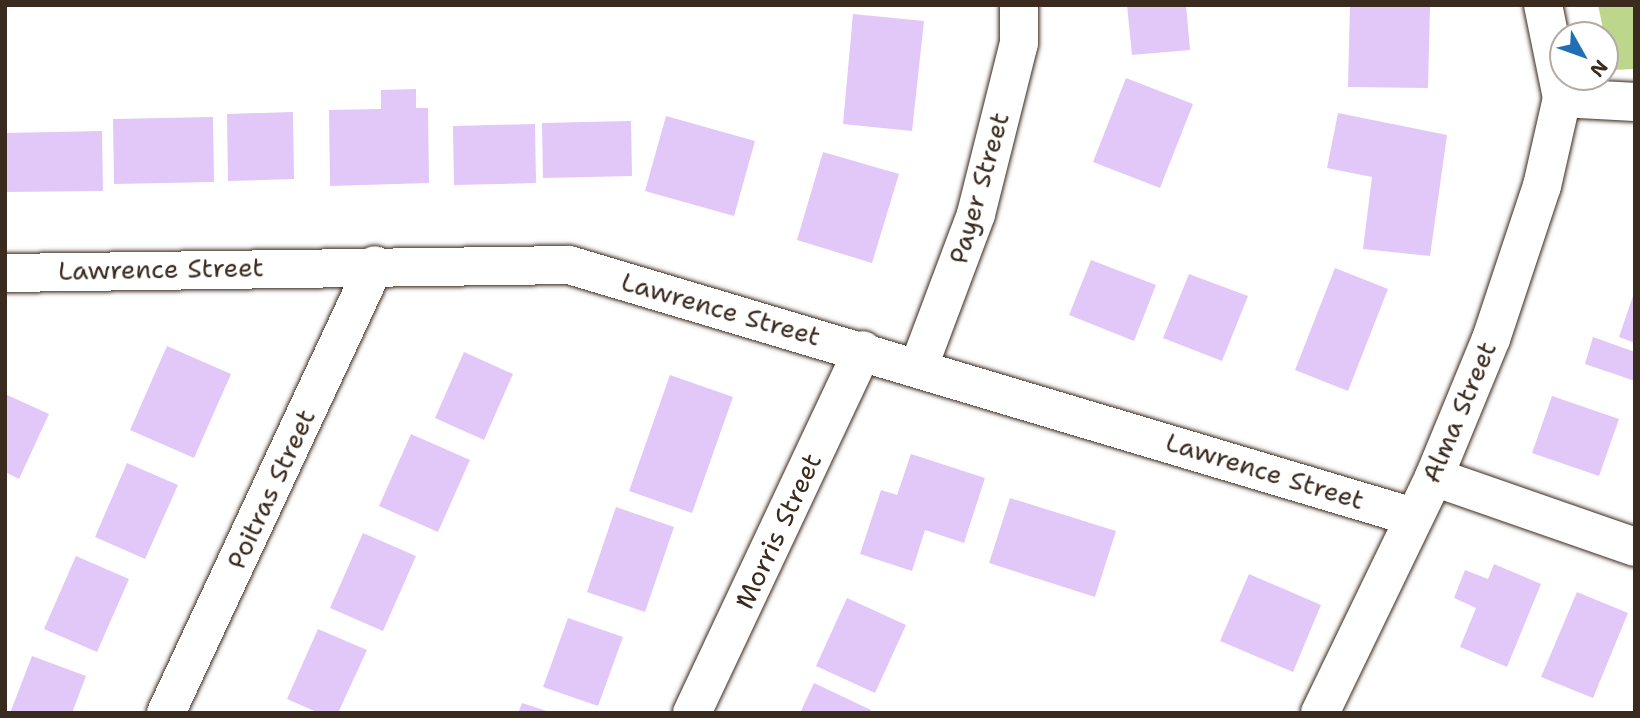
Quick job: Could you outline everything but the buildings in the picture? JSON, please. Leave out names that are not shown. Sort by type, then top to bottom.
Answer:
[{"type":"street","name":"Payer Street","points":[[919,366],[976,214],[1019,43],[1019,5]]},
{"type":"street","points":[[1544,5],[1562,98],[1635,102]]},
{"type":"street","name":"Alma Street","points":[[1320,713],[1434,477],[1491,339],[1542,186],[1562,98]]},
{"type":"street","name":"Lawrence Street","points":[[5,273],[375,265],[569,265],[919,366],[1413,517]]},
{"type":"street","name":"Poitras Street","points":[[166,713],[375,265]]},
{"type":"street","name":"Morris Street","points":[[692,713],[863,350]]},
{"type":"street","points":[[1434,477],[1635,547]]},
{"type":"green space","points":[[1598,5],[1635,5],[1635,69],[1619,70],[1619,21],[1601,21]]}]
